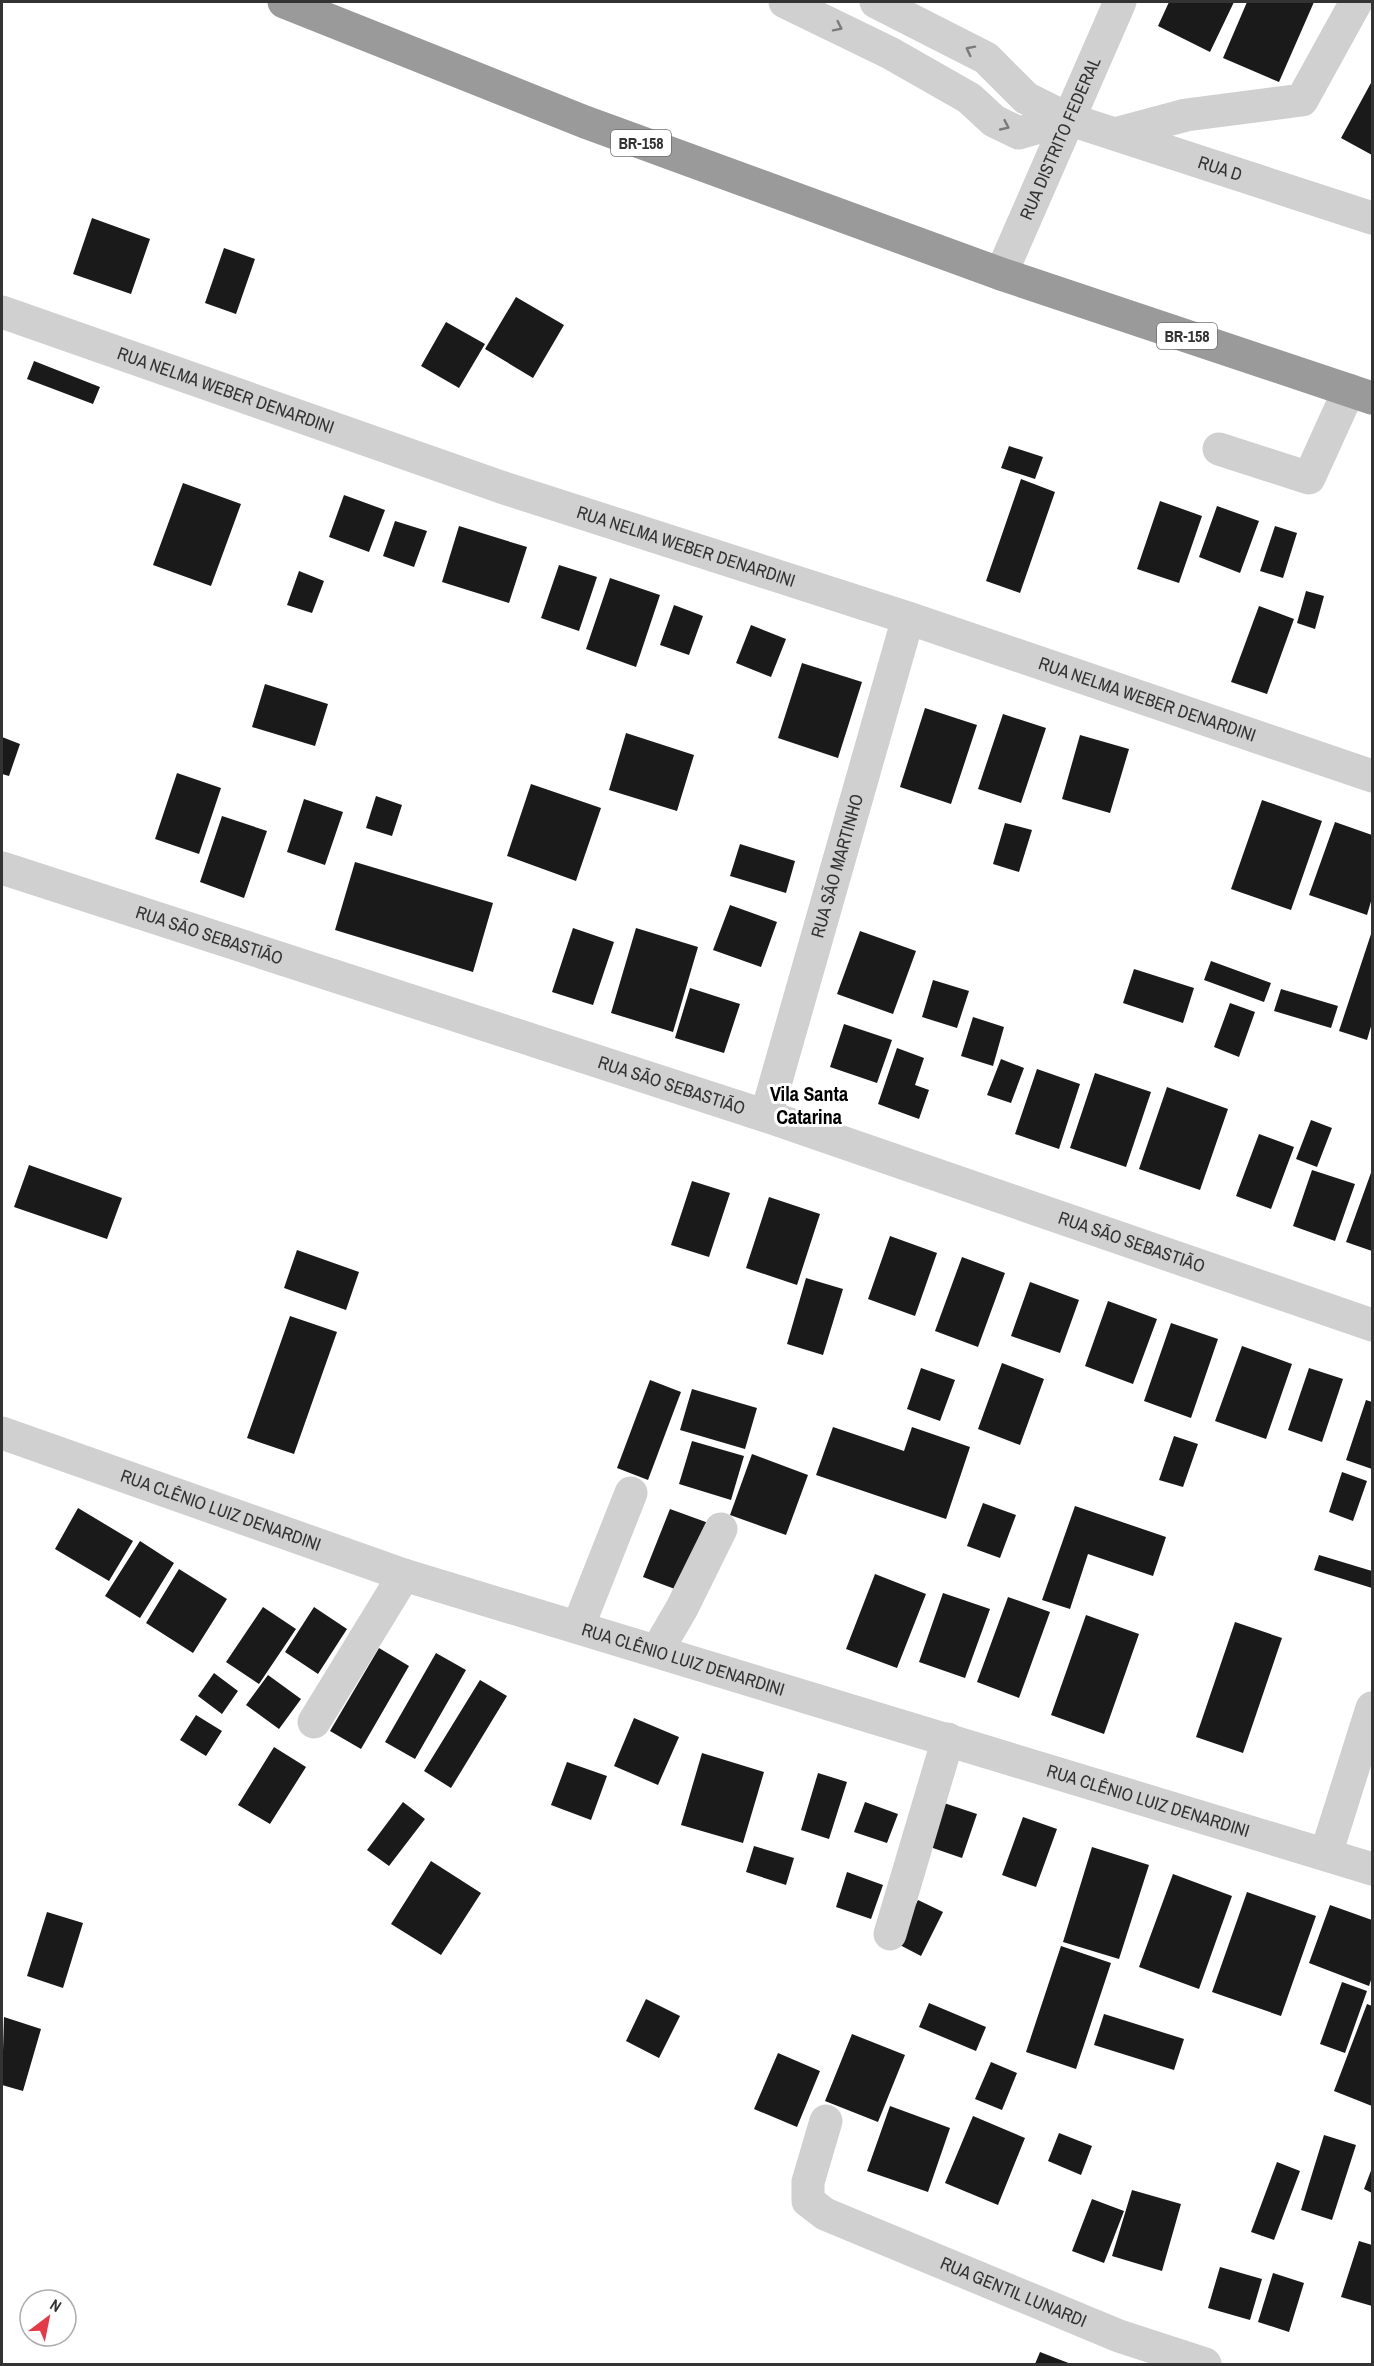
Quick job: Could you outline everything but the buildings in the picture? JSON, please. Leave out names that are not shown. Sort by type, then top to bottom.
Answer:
[{"type":"highway","name":"BR-158","points":[[284,2],[585,122],[1001,274],[1361,394]]},
{"type":"street","points":[[785,2],[890,53],[969,98],[994,121],[1019,133],[1068,119]]},
{"type":"street","name":"RUA D","points":[[876,2],[986,58],[1026,98],[1068,119],[1372,218]]},
{"type":"street","name":"RUA DISTRITO FEDERAL","points":[[1001,274],[1120,2]]},
{"type":"street","points":[[1115,134],[1186,114],[1302,100],[1356,2]]},
{"type":"street","name":"RUA NELMA WEBER DENARDINI","points":[[2,312],[501,488],[908,618],[1372,776]]},
{"type":"street","points":[[1219,449],[1309,478],[1361,394]]},
{"type":"street","name":"RUA SÃO MARTINHO","points":[[766,1116],[908,618]]},
{"type":"street","name":"RUA SÃO SEBASTIÃO","points":[[2,868],[766,1116],[1372,1325]]},
{"type":"street","name":"RUA CLÊNIO LUIZ DENARDINI","points":[[2,1433],[404,1575],[1372,1869]]},
{"type":"street","points":[[578,1627],[631,1493]]},
{"type":"street","points":[[657,1651],[682,1608],[721,1529]]},
{"type":"street","points":[[314,1722],[404,1575]]},
{"type":"street","points":[[1326,1854],[1372,1708]]},
{"type":"street","points":[[890,1934],[948,1739]]},
{"type":"street","name":"RUA GENTIL LUNARDI","points":[[826,2121],[808,2182],[808,2200],[825,2214],[1119,2336],[1205,2364]]},
{"type":"district","name":"Vila Santa Catarina","points":[[809,1106]]}]
